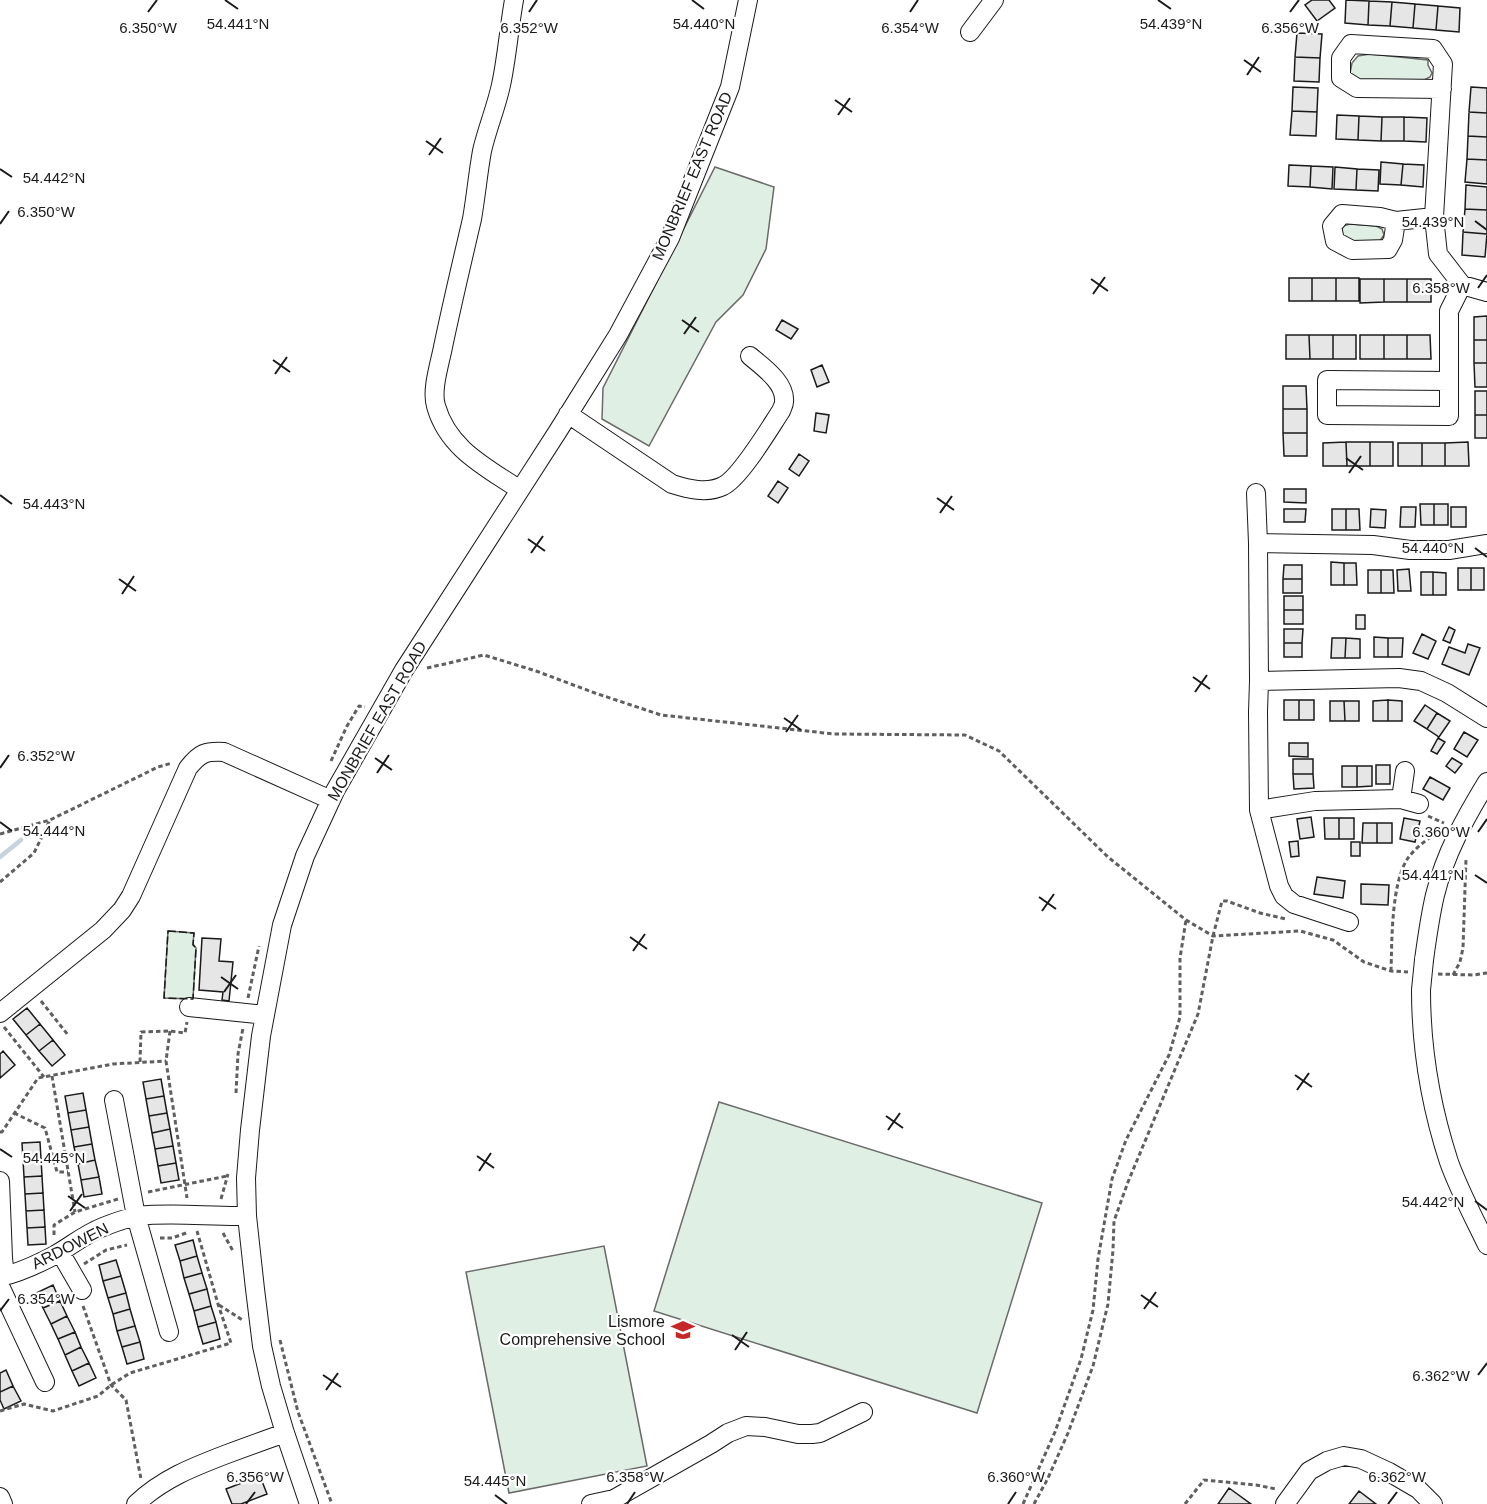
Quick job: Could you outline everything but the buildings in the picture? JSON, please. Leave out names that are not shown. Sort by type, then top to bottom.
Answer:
[{"type":"street","points":[[514,0],[502,83],[482,149],[472,216],[441,357],[435,402],[442,422],[465,453],[520,490]]},
{"type":"street","name":"MONBRIEF EAST ROAD","points":[[309,1504],[271,1386],[262,1346],[246,1178],[261,1036],[282,925],[305,856],[331,800],[404,670],[618,335],[670,238],[730,87],[748,0]]},
{"type":"street","points":[[970,32],[994,0]]},
{"type":"street","points":[[1442,89],[1357,88],[1341,78],[1341,58],[1351,44],[1433,49],[1443,64],[1442,89],[1434,217],[1438,254],[1462,285],[1487,292]]},
{"type":"street","points":[[1396,221],[1434,217]]},
{"type":"street","points":[[1449,381],[1327,380],[1327,415],[1449,416],[1449,381],[1449,311],[1462,285]]},
{"type":"street","points":[[568,414],[672,484],[690,490],[723,486],[738,474],[781,411],[784,400],[780,385],[750,356]]},
{"type":"street","points":[[1256,493],[1259,810],[1279,886],[1284,896],[1294,904],[1349,922]]},
{"type":"street","points":[[1258,543],[1373,546],[1410,550],[1449,550],[1487,544]]},
{"type":"street","points":[[1259,681],[1399,678],[1421,681],[1447,693],[1487,718]]},
{"type":"street","points":[[0,1013],[103,930],[122,910],[131,896],[188,768],[197,757],[210,751],[224,752],[331,800]]},
{"type":"street","points":[[1401,799],[1405,771]]},
{"type":"street","points":[[1487,782],[1460,828],[1439,880],[1422,969],[1421,990],[1424,1053],[1440,1131],[1450,1164],[1487,1245]]},
{"type":"street","points":[[1259,810],[1315,801],[1401,799],[1419,804]]},
{"type":"street","points":[[189,1007],[265,1015]]},
{"type":"street","points":[[114,1100],[136,1216],[169,1332]]},
{"type":"street","points":[[0,1181],[2,1280],[45,1382]]},
{"type":"street","name":"ARDOWEN","points":[[2,1280],[60,1252],[100,1228],[136,1216],[193,1223],[248,1216]]},
{"type":"street","points":[[60,1252],[82,1290]]},
{"type":"street","points":[[591,1504],[614,1499],[728,1433],[746,1426],[812,1434],[863,1412]]},
{"type":"street","points":[[141,1499],[176,1475],[195,1466],[285,1433]]},
{"type":"street","points":[[1290,1498],[1309,1472],[1327,1461],[1344,1456],[1361,1459],[1389,1472],[1418,1489],[1433,1504]]},
{"type":"street","points":[[0,1497],[3,1504]]},
{"type":"path","points":[[404,670],[423,669],[484,655],[661,715],[834,734],[965,735],[999,752],[1108,857],[1186,920],[1213,936],[1300,931],[1333,940]]},
{"type":"path","points":[[0,834],[50,820],[158,767],[197,757]]},
{"type":"path","points":[[0,882],[34,853],[50,820]]},
{"type":"path","points":[[1391,971],[1394,905],[1402,870],[1409,856],[1444,827]]},
{"type":"path","points":[[1453,975],[1460,962],[1463,948],[1466,856]]},
{"type":"path","points":[[1034,1504],[1068,1433],[1093,1366],[1108,1304],[1114,1221],[1198,1014],[1222,901],[1293,921]]},
{"type":"path","points":[[1023,1504],[1055,1432],[1081,1359],[1093,1310],[1098,1259],[1112,1179],[1126,1140],[1172,1046],[1180,1017],[1180,958],[1186,920]]},
{"type":"path","points":[[1327,934],[1364,962],[1391,971],[1422,969],[1453,975],[1487,973]]},
{"type":"path","points":[[30,987],[68,1035]]},
{"type":"path","points":[[140,1062],[141,1032],[185,1033],[189,1007]]},
{"type":"path","points":[[0,1022],[44,1077]]},
{"type":"path","points":[[0,1411],[24,1404],[53,1411],[98,1396],[130,1373],[231,1343],[193,1223],[166,1061],[170,1031]]},
{"type":"path","points":[[0,1132],[38,1078],[112,1064],[166,1061]]},
{"type":"path","points":[[52,1076],[75,1212]]},
{"type":"path","points":[[14,1113],[45,1128],[57,1173],[68,1172]]},
{"type":"path","points":[[193,1223],[206,1232]]},
{"type":"path","points":[[72,1272],[106,1250],[143,1240],[172,1238],[193,1223]]},
{"type":"path","points":[[214,1233],[223,1233]]},
{"type":"path","points":[[82,1290],[80,1298],[111,1385],[126,1400],[141,1483],[141,1499]]},
{"type":"path","points":[[218,1304],[243,1322],[259,1320]]},
{"type":"path","points":[[279,1338],[298,1412],[332,1504]]},
{"type":"path","points":[[1185,1504],[1204,1480],[1256,1485],[1290,1498]]},
{"type":"green space","points":[[1370,54],[1428,60],[1432,73],[1424,80],[1357,81],[1350,73],[1352,63],[1358,56]]},
{"type":"green space","points":[[715,167],[774,187],[766,249],[743,295],[716,322],[649,446],[602,419],[603,388]]},
{"type":"green space","points":[[1350,224],[1376,226],[1382,229],[1384,235],[1379,242],[1349,243],[1340,233],[1343,226]]},
{"type":"green space","points":[[168,931],[194,933],[193,944],[196,948],[193,999],[164,998]]},
{"type":"green space","points":[[719,1102],[1042,1203],[977,1413],[654,1311]]},
{"type":"green space","points":[[604,1246],[647,1466],[509,1493],[466,1272]]},
{"type":"waterway","points":[[0,857],[21,840]]},
{"type":"fence","points":[[168,931],[194,933],[193,945],[196,948],[193,999],[164,998],[168,931]]},
{"type":"place","name":"Lismore Comprehensive School","points":[[683,1330]]}]
